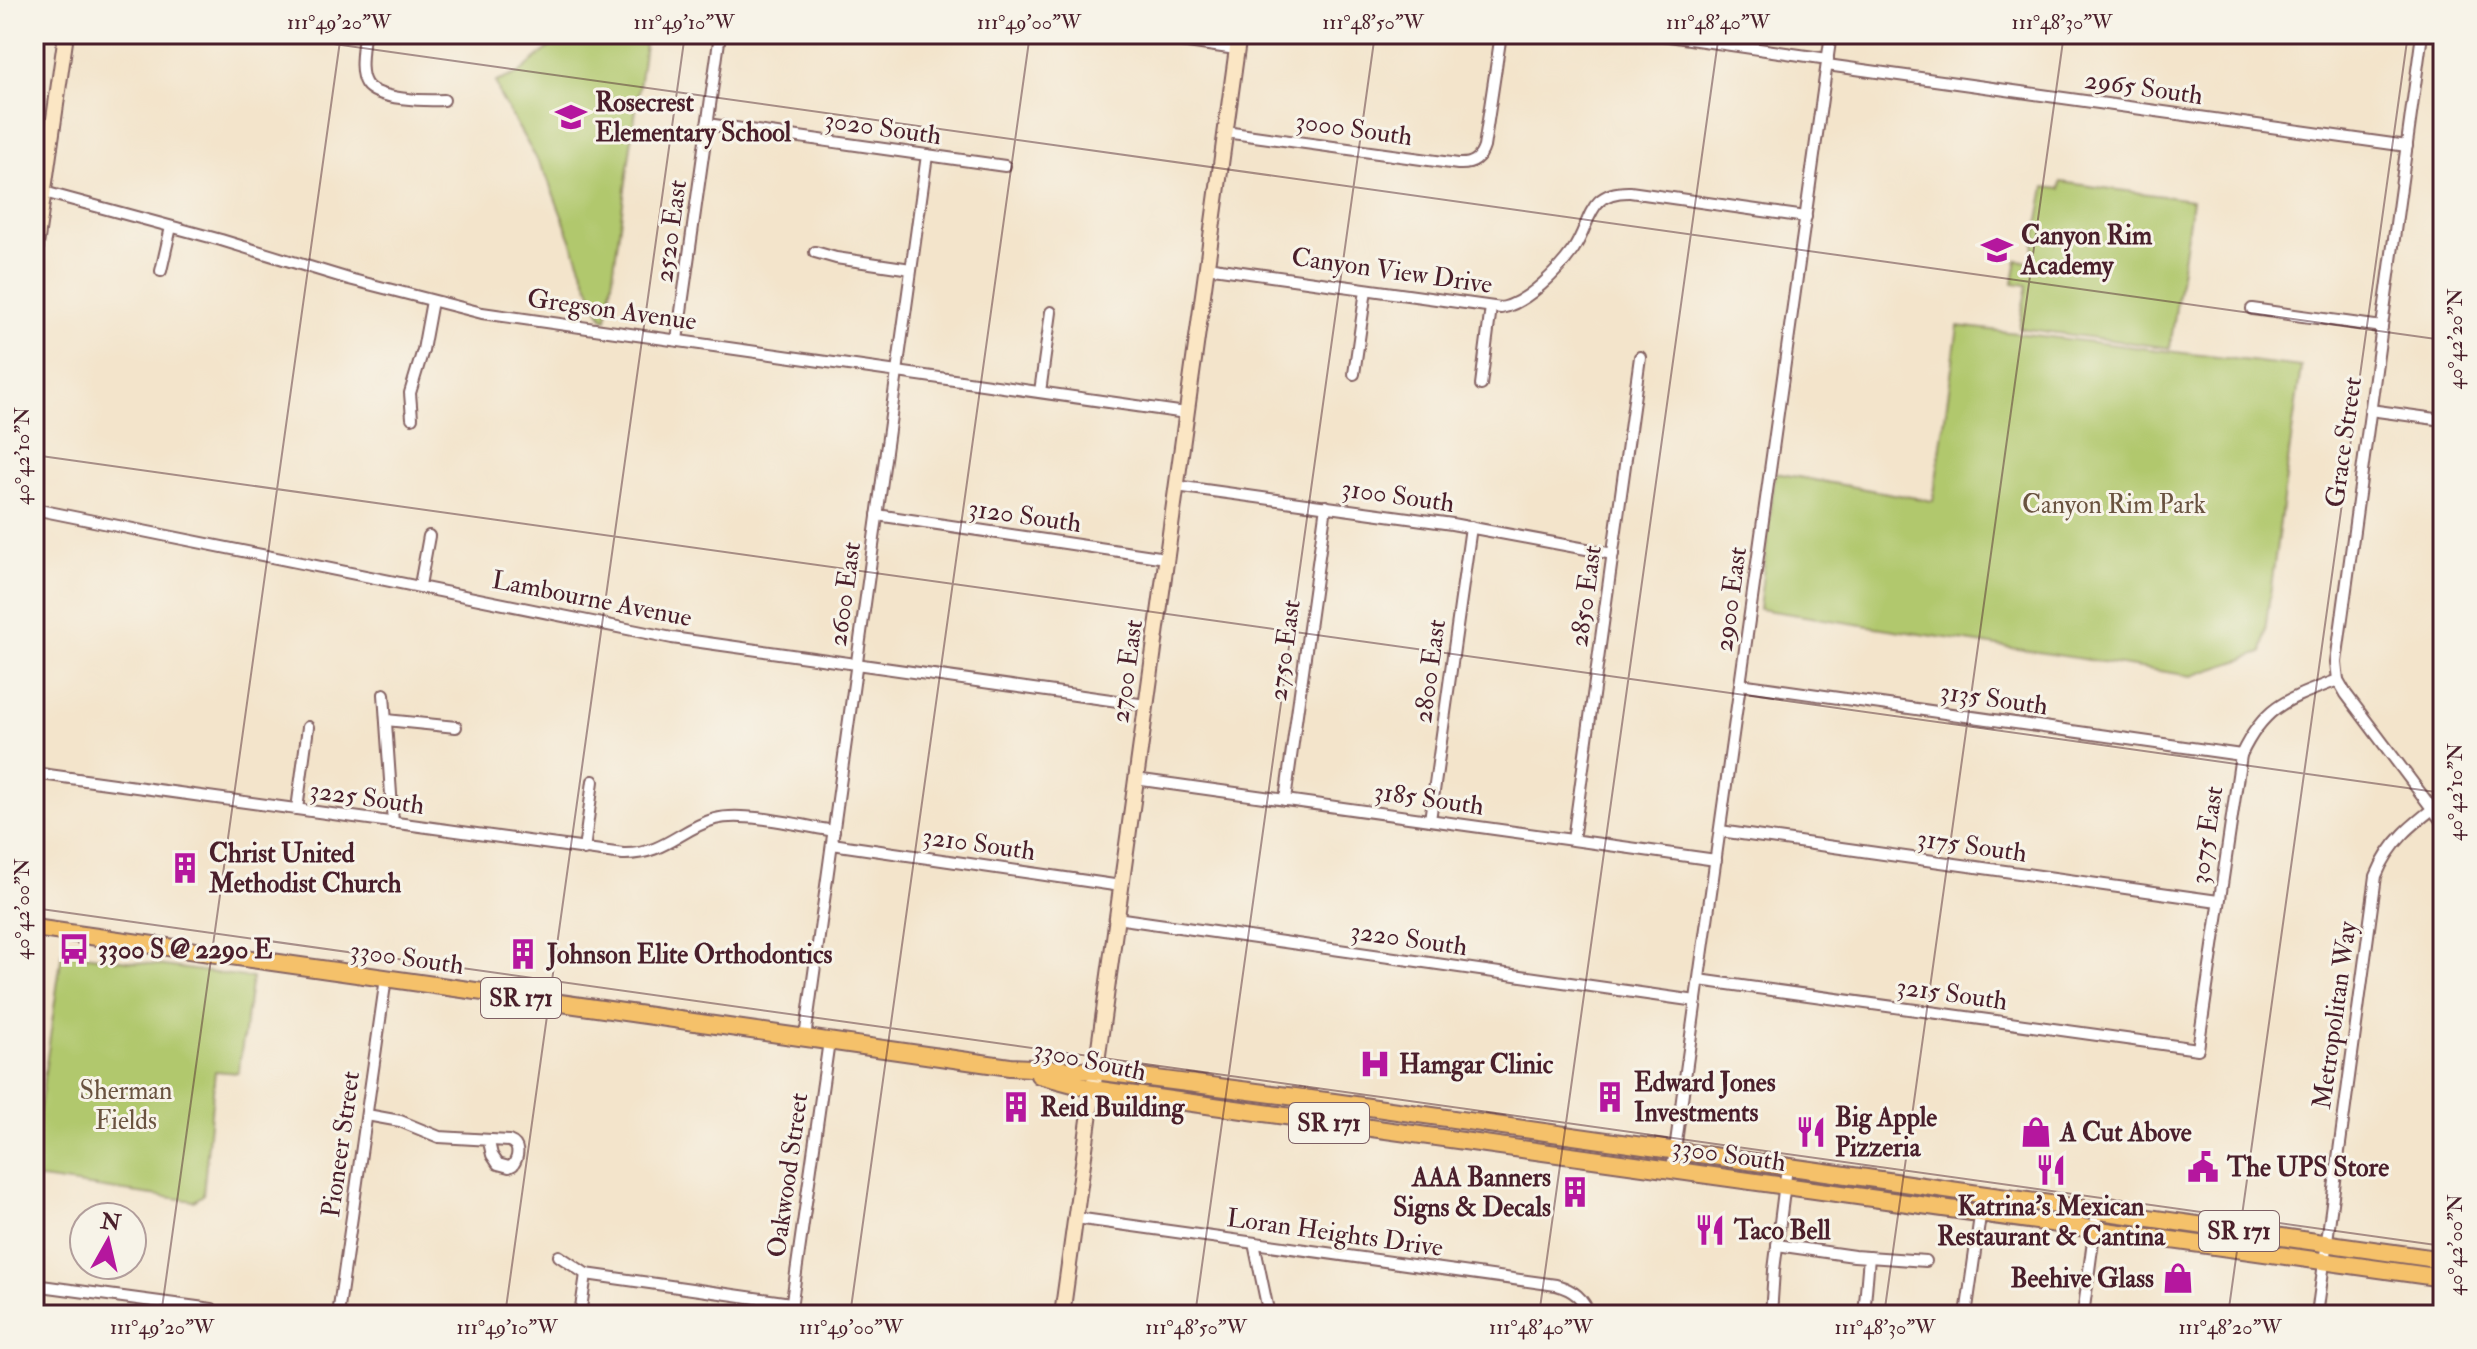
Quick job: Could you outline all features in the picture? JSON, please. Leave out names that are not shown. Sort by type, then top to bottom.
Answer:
[{"type":"main road","name":"3300 South","points":[[34,928],[1010,1067],[1095,1071],[2443,1260]]},
{"type":"main road","name":"3300 South","points":[[1010,1067],[1092,1089],[2443,1278]]},
{"type":"street","points":[[34,260],[37,215],[44,192],[66,34]]},
{"type":"street","points":[[364,34],[363,72],[369,87],[377,92],[408,99],[444,100]]},
{"type":"street","name":"2520 East","points":[[677,340],[720,34]]},
{"type":"street","points":[[1132,34],[1238,41]]},
{"type":"street","name":"3000 South","points":[[1225,132],[1468,164],[1477,160],[1484,147],[1501,34]]},
{"type":"street","name":"2965 South","points":[[1655,34],[2407,146]]},
{"type":"street","name":"2900 East","points":[[1672,1171],[1831,34]]},
{"type":"street","name":"Grace Street","points":[[2338,680],[2337,645],[2422,34]]},
{"type":"street","name":"2700 East","points":[[1062,1315],[1238,41]]},
{"type":"street","name":"3020 South","points":[[707,124],[1005,166]]},
{"type":"street","name":"2600 East","points":[[805,1038],[927,155]]},
{"type":"street","name":"Gregson Avenue","points":[[44,192],[482,313],[1186,413]]},
{"type":"street","name":"Canyon View Drive","points":[[1206,267],[1491,307],[1514,304],[1536,290],[1572,251],[1591,209],[1615,193],[1630,192],[1806,217]]},
{"type":"street","points":[[161,271],[171,227]]},
{"type":"street","points":[[815,252],[911,269]]},
{"type":"street","points":[[1354,374],[1366,290]]},
{"type":"street","points":[[412,418],[410,393],[423,350],[432,301]]},
{"type":"street","points":[[1481,385],[1491,307]]},
{"type":"street","points":[[2252,309],[2382,327]]},
{"type":"street","points":[[1040,392],[1051,312]]},
{"type":"street","name":"2850 East","points":[[1573,840],[1640,357]]},
{"type":"street","points":[[2370,410],[2443,420]]},
{"type":"street","name":"3100 South","points":[[1176,486],[1471,527],[1613,554]]},
{"type":"street","name":"2750 East","points":[[1285,800],[1326,506]]},
{"type":"street","name":"Lambourne Avenue","points":[[34,509],[420,585],[609,627],[1146,705]]},
{"type":"street","name":"3120 South","points":[[877,515],[1166,558]]},
{"type":"street","name":"2800 East","points":[[1430,820],[1471,527]]},
{"type":"street","points":[[420,585],[429,536]]},
{"type":"street","points":[[2338,680],[2351,702],[2443,823]]},
{"type":"street","name":"3075 East","points":[[2198,1049],[2241,755],[2253,729],[2270,712],[2297,696],[2338,680]]},
{"type":"street","name":"3135 South","points":[[1740,684],[2241,755]]},
{"type":"street","points":[[384,694],[393,823]]},
{"type":"street","points":[[386,720],[456,727]]},
{"type":"street","points":[[297,809],[308,727]]},
{"type":"street","name":"3225 South","points":[[34,773],[584,850],[643,854],[708,821],[732,817],[834,831]]},
{"type":"street","name":"3185 South","points":[[1135,779],[1716,860]]},
{"type":"street","points":[[584,850],[593,781]]},
{"type":"street","name":"Metropolitan Way","points":[[2317,1315],[2376,876],[2384,857],[2397,839],[2443,801]]},
{"type":"street","name":"3175 South","points":[[1720,831],[2218,901]]},
{"type":"street","name":"3210 South","points":[[832,844],[1121,886]]},
{"type":"street","name":"3220 South","points":[[1116,918],[1696,1001]]},
{"type":"street","name":"Pioneer Street","points":[[338,1315],[386,978]]},
{"type":"street","name":"3215 South","points":[[1699,980],[2198,1049]]},
{"type":"street","name":"Oakwood Street","points":[[790,1315],[829,1041]]},
{"type":"street","points":[[367,1115],[400,1121],[439,1137],[489,1142]]},
{"type":"street","points":[[1771,1315],[1787,1167]]},
{"type":"street","points":[[1966,1315],[1983,1195]]},
{"type":"street","points":[[2083,1315],[2097,1211]]},
{"type":"street","name":"Loran Heights Drive","points":[[1076,1218],[1556,1285],[1571,1290],[1583,1300],[1590,1315]]},
{"type":"street","points":[[1254,1243],[1269,1315]]},
{"type":"street","points":[[1777,1245],[1926,1261]]},
{"type":"street","points":[[559,1256],[586,1274],[791,1303]]},
{"type":"street","points":[[1864,1315],[1869,1257]]},
{"type":"street","points":[[580,1315],[586,1274]]},
{"type":"street","points":[[34,1285],[212,1312]]},
{"type":"green space","name":"Rosecrest Elementary School","points":[[553,34],[578,34],[645,44],[607,319],[603,318],[595,303],[547,177],[500,96],[496,82],[519,73],[551,46]]},
{"type":"green space","points":[[2061,182],[2192,200],[2170,348],[2019,328],[2027,285],[2013,283],[2017,260],[2031,262],[2045,187],[2060,189]]},
{"type":"green space","name":"Canyon Rim Park","points":[[1958,326],[2301,367],[2262,653],[2192,676],[1759,609],[1775,473],[1933,501]]},
{"type":"green space","name":"Sherman Fields","points":[[62,952],[252,978],[238,1073],[215,1071],[203,1195],[194,1201],[34,1178],[39,1114]]},
{"type":"place","name":"Rosecrest Elementary School","points":[[571,117]]},
{"type":"place","name":"Canyon Rim Academy","points":[[1997,250]]},
{"type":"place","name":"Christ United Methodist Church","points":[[185,868]]},
{"type":"place","name":"3300 S @ 2290 E","points":[[74,949]]},
{"type":"place","name":"Johnson Elite Orthodontics","points":[[523,954]]},
{"type":"place","name":"Hamgar Clinic","points":[[1375,1064]]},
{"type":"place","name":"Edward Jones Investments","points":[[1610,1097]]},
{"type":"place","name":"Reid Building","points":[[1016,1107]]},
{"type":"place","name":"Big Apple Pizzeria","points":[[1811,1132]]},
{"type":"place","name":"A Cut Above","points":[[2036,1132]]},
{"type":"place","name":"The UPS Store","points":[[2203,1167]]},
{"type":"place","name":"Katrina's Mexican Restaurant & Cantina","points":[[2051,1170]]},
{"type":"place","name":"AAA Banners Signs & Decals","points":[[1575,1192]]},
{"type":"place","name":"Taco Bell","points":[[1710,1230]]},
{"type":"place","name":"Beehive Glass","points":[[2178,1278]]}]
